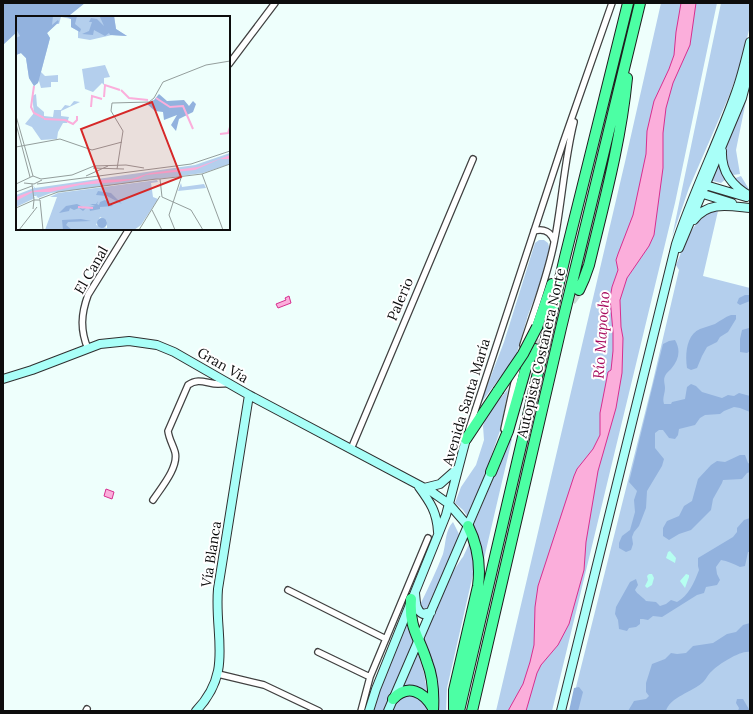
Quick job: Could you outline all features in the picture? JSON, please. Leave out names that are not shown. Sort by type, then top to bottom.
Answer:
[{"type":"highway","name":"Autopista Costanera Norte","points":[[456,710],[565,256],[628,3]]},
{"type":"highway","name":"Autopista Costanera Norte","points":[[472,711],[560,328],[640,3]]},
{"type":"highway","points":[[579,290],[589,265],[620,132],[629,50]]},
{"type":"highway","points":[[466,439],[523,354],[537,328],[553,282],[565,256]]},
{"type":"highway","points":[[491,472],[508,430],[527,364],[535,349]]},
{"type":"highway","points":[[456,710],[454,690],[480,574],[477,548],[468,526]]},
{"type":"highway","points":[[411,599],[411,619],[414,631],[431,673],[433,710]]},
{"type":"highway","points":[[393,699],[401,693],[414,691],[424,696],[433,710]]},
{"type":"main road","points":[[671,265],[685,235],[736,91],[750,42]]},
{"type":"main road","points":[[702,184],[723,147],[745,91],[750,67]]},
{"type":"main road","points":[[723,147],[723,164],[726,174],[736,187],[750,197]]},
{"type":"main road","points":[[702,184],[750,197]]},
{"type":"main road","points":[[699,193],[750,208]]},
{"type":"main road","points":[[561,711],[672,258],[678,238],[699,193]]},
{"type":"main road","points":[[685,235],[697,216],[710,208],[721,205],[750,208]]},
{"type":"main road","name":"Gran Vía","points":[[3,379],[32,370],[100,344],[120,341],[152,344],[174,352],[249,395],[421,486],[449,504],[468,526]]},
{"type":"main road","name":"Vía Blanca","points":[[196,711],[211,692],[218,674],[221,653],[217,611],[218,589],[249,395]]},
{"type":"main road","name":"Avenida Santa María","points":[[369,711],[415,588],[449,504],[466,439]]},
{"type":"main road","points":[[421,486],[440,484],[458,468]]},
{"type":"main road","name":"Avenida Santa María","points":[[388,711],[491,472]]},
{"type":"main road","name":"Gran Vía","points":[[421,486],[436,514],[438,534]]},
{"type":"main road","points":[[415,588],[418,611],[423,614],[431,612]]},
{"type":"street","points":[[230,63],[275,3]]},
{"type":"street","name":"Avenida Santa María","points":[[466,439],[534,231],[612,3]]},
{"type":"street","name":"Avenida Santa María","points":[[491,472],[506,421],[523,347],[547,273],[554,243],[570,139],[579,98]]},
{"type":"street","name":"Palerio","points":[[351,450],[473,159]]},
{"type":"street","name":"El Canal","points":[[88,348],[82,326],[85,304],[88,295],[128,230]]},
{"type":"street","points":[[534,231],[546,231],[553,237],[554,243]]},
{"type":"street","points":[[153,500],[174,469],[176,461],[175,453],[168,438],[168,431],[188,384],[193,381],[200,380],[217,384],[230,383]]},
{"type":"street","points":[[361,711],[370,677],[428,538]]},
{"type":"street","points":[[288,590],[386,639]]},
{"type":"street","points":[[318,652],[370,677]]},
{"type":"street","points":[[218,674],[264,685],[319,711]]},
{"type":"shaded area","points":[[3,3],[85,3],[70,15],[16,16],[16,33],[3,45]]},
{"type":"shaded area","points":[[661,3],[717,3],[675,203],[552,711],[496,711],[625,162]]},
{"type":"shaded area","points":[[681,3],[696,3],[690,45],[673,83],[666,108],[663,133],[663,168],[654,235],[649,246],[627,278],[620,300],[623,338],[622,373],[616,408],[598,471],[586,542],[584,570],[569,624],[558,645],[541,665],[537,673],[526,711],[508,711],[523,684],[530,662],[534,645],[535,607],[538,586],[574,476],[577,469],[593,449],[600,435],[600,413],[608,372],[611,370],[613,351],[610,298],[618,270],[616,260],[633,215],[646,154],[647,131],[654,101],[674,55]]},
{"type":"shaded area","points":[[721,3],[750,3],[750,26],[741,63],[729,96],[689,188],[672,237]]},
{"type":"shaded area","points":[[749,86],[736,150],[740,174],[730,177],[724,160],[726,141]]},
{"type":"shaded area","points":[[718,161],[720,169],[726,179],[721,183],[713,181],[713,183],[710,182]]},
{"type":"shaded area","points":[[741,176],[750,191],[740,186],[733,179]]},
{"type":"shaded area","points":[[718,211],[703,276],[750,288],[750,711],[570,711],[652,385],[679,270],[676,265],[686,240],[696,224],[710,213]]},
{"type":"shaded area","points":[[539,240],[544,240],[548,243],[550,250],[544,273],[528,315],[516,356],[481,403],[504,342],[535,243]]},
{"type":"shaded area","points":[[745,295],[750,295],[750,301],[740,305],[737,303],[739,298]]},
{"type":"shaded area","points":[[289,296],[291,303],[278,308],[276,304],[286,300],[285,298]]},
{"type":"shaded area","points":[[731,315],[736,315],[736,319],[728,332],[720,337],[717,342],[707,347],[697,368],[691,370],[687,368],[686,357],[689,341],[695,332],[715,324]]},
{"type":"shaded area","points":[[750,328],[750,351],[747,353],[740,352],[742,330]]},
{"type":"shaded area","points":[[675,340],[678,347],[678,355],[674,366],[664,378],[664,404],[671,404],[672,402],[685,399],[687,387],[691,384],[696,386],[702,392],[722,398],[728,395],[734,396],[739,393],[750,396],[750,412],[734,407],[720,414],[705,415],[700,418],[695,425],[679,429],[678,435],[675,439],[669,438],[663,430],[659,430],[655,433],[655,448],[664,459],[662,466],[647,491],[646,508],[639,526],[632,537],[633,544],[631,550],[626,552],[619,548],[619,543],[622,536],[630,530],[635,512],[634,500],[637,491],[629,482],[663,344]]},
{"type":"shaded area","points":[[508,389],[501,428],[469,519],[463,510],[455,503],[461,487],[476,465],[484,440],[483,426],[488,413]]},
{"type":"shaded area","points":[[510,439],[512,439],[483,563],[473,526]]},
{"type":"shaded area","points":[[740,455],[745,455],[748,463],[750,464],[750,472],[747,473],[742,479],[723,480],[713,499],[711,510],[691,530],[679,534],[669,540],[663,536],[663,528],[667,521],[679,516],[684,506],[692,501],[698,479],[711,465],[717,461],[725,462]]},
{"type":"shaded area","points":[[106,489],[114,492],[112,499],[104,496]]},
{"type":"shaded area","points":[[750,518],[750,552],[748,552],[745,566],[740,567],[721,560],[716,567],[720,580],[717,585],[706,587],[704,593],[697,595],[662,617],[653,616],[648,620],[640,619],[640,624],[636,627],[629,628],[627,631],[619,629],[618,620],[615,614],[616,607],[630,582],[636,579],[638,585],[635,590],[646,601],[656,602],[660,606],[671,600],[677,602],[685,596],[693,584],[699,570],[698,558],[733,537],[737,532],[737,528],[744,520]]},
{"type":"shaded area","points":[[453,522],[460,536],[426,610],[424,610],[420,605],[443,554],[448,529]]},
{"type":"shaded area","points":[[470,542],[474,560],[474,570],[447,688],[446,711],[436,711],[423,639],[450,576],[463,557]]},
{"type":"shaded area","points":[[406,623],[413,642],[384,711],[372,711]]},
{"type":"shaded area","points":[[750,623],[750,652],[736,655],[720,665],[711,672],[702,683],[672,702],[666,711],[628,711],[634,701],[646,699],[649,696],[646,692],[646,683],[652,664],[665,659],[671,653],[686,653],[693,646],[713,643],[727,634],[736,632],[743,625]]},
{"type":"shaded area","points":[[416,654],[418,654],[424,673],[426,692],[402,688]]},
{"type":"shaded area","points":[[579,687],[583,692],[578,711],[569,711],[574,688]]},
{"type":"shaded area","points":[[408,695],[414,695],[426,704],[427,711],[392,711],[398,701]]},
{"type":"shaded area","points":[[737,699],[743,699],[750,711],[738,711],[739,708],[736,703]]},
{"type":"sand","points":[[670,551],[676,558],[675,563],[666,558],[668,552]]},
{"type":"sand","points":[[652,574],[654,578],[652,585],[647,588],[645,586],[648,580],[647,576]]},
{"type":"sand","points":[[686,574],[689,575],[689,577],[685,588],[680,581]]},
{"type":"tunnel","points":[[535,349],[579,290]]},
{"type":"water label","name":"Río Mapocho","points":[[601,335]]}]
